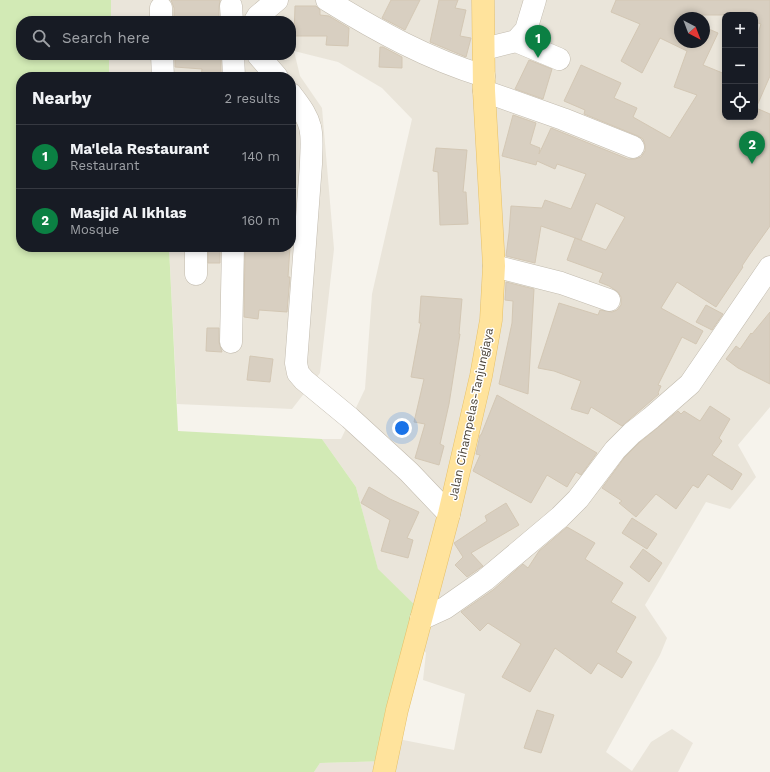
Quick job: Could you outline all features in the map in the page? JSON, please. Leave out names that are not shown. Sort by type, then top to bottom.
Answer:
[{"type":"main road","name":"Jalan Cihampelas-Tanjungjaya","points":[[384,772],[397,710],[449,514],[481,376],[491,320],[494,266],[484,84],[483,0]]},
{"type":"street","points":[[258,16],[277,0]]},
{"type":"street","points":[[328,0],[367,24],[484,84],[563,120],[633,147]]},
{"type":"street","points":[[484,49],[516,41],[526,30],[535,0]]},
{"type":"street","points":[[516,41],[559,59]]},
{"type":"street","points":[[162,60],[163,72]]},
{"type":"street","points":[[233,60],[234,72]]},
{"type":"street","points":[[262,60],[273,72]]},
{"type":"street","points":[[298,112],[310,126],[312,146],[296,363],[298,373],[304,380],[350,418],[409,472],[449,514]]},
{"type":"street","points":[[196,252],[196,274]]},
{"type":"street","points":[[232,342],[233,252]]},
{"type":"street","points":[[494,266],[561,283],[609,300]]},
{"type":"street","points":[[421,619],[445,608],[485,580],[560,517],[578,499],[620,444],[690,384],[770,267]]},
{"type":"shaded area","points":[[111,0],[770,0],[770,407],[738,445],[756,477],[730,509],[706,502],[645,605],[667,638],[660,655],[606,752],[632,771],[651,742],[672,729],[693,743],[678,772],[314,772],[320,763],[387,761],[393,738],[454,750],[465,694],[423,680],[426,653],[415,639],[421,611],[378,570],[356,487],[322,439],[341,439],[365,389],[372,294],[412,119],[382,88],[338,62],[296,52],[296,16],[111,16]]},
{"type":"shaded area","points":[[296,59],[300,76],[322,108],[334,249],[320,373],[292,409],[177,404],[169,252],[296,252],[296,72],[109,72],[109,60]]},
{"type":"green space","points":[[0,0],[111,0],[111,16],[16,16],[16,60],[109,60],[109,72],[16,72],[16,252],[169,252],[178,431],[322,439],[356,487],[378,569],[421,611],[388,761],[320,763],[314,772],[0,772]]},
{"type":"building","points":[[171,0],[220,0],[219,16],[174,16],[174,8]]},
{"type":"building","points":[[391,0],[420,0],[405,30],[382,18]]},
{"type":"building","points":[[439,0],[458,0],[455,8],[466,10],[460,36],[471,38],[466,57],[430,42]]},
{"type":"building","points":[[616,0],[770,0],[770,76],[758,103],[758,34],[761,24],[758,23],[758,12],[722,12],[722,15],[710,15],[710,12],[674,12],[674,45],[660,38],[642,73],[621,61],[640,24],[611,12]]},
{"type":"building","points":[[295,6],[316,6],[320,10],[320,15],[329,16],[349,28],[348,46],[326,45],[327,36],[296,36],[296,16],[295,16]]},
{"type":"building","points":[[710,30],[718,33],[703,65],[722,73],[722,120],[758,120],[758,109],[770,114],[770,226],[716,307],[677,282],[661,308],[703,331],[696,344],[682,337],[658,385],[661,386],[658,393],[659,394],[622,426],[591,407],[588,414],[571,409],[581,381],[554,371],[538,368],[559,303],[598,315],[600,310],[612,312],[617,310],[621,305],[621,297],[618,292],[599,282],[603,273],[567,260],[575,238],[606,250],[625,217],[596,203],[581,240],[541,226],[535,263],[506,256],[511,206],[542,208],[545,200],[571,209],[586,174],[557,164],[555,169],[537,161],[536,165],[502,156],[513,115],[536,123],[530,144],[540,148],[539,154],[551,128],[628,159],[641,157],[645,151],[643,139],[584,114],[585,110],[564,101],[581,65],[621,83],[614,98],[637,108],[633,117],[670,138],[697,95],[674,87],[687,51],[681,48],[710,48]]},
{"type":"building","points":[[380,47],[383,47],[402,57],[402,68],[379,67]]},
{"type":"building","points":[[175,60],[221,60],[221,72],[202,72],[202,69],[175,67]]},
{"type":"building","points":[[529,60],[552,69],[543,99],[515,89]]},
{"type":"building","points":[[436,148],[467,150],[463,192],[466,192],[468,224],[440,225],[438,172],[433,171]]},
{"type":"building","points":[[208,252],[220,252],[220,263],[208,263]]},
{"type":"building","points":[[245,252],[290,252],[288,277],[290,277],[287,312],[259,310],[258,319],[244,317]]},
{"type":"building","points":[[506,282],[534,289],[528,394],[499,384],[512,323],[513,301],[505,300]]},
{"type":"building","points":[[421,296],[462,299],[460,334],[449,404],[440,444],[444,446],[439,465],[415,458],[425,424],[414,422],[424,379],[411,377],[421,323],[419,323]]},
{"type":"building","points":[[706,305],[723,314],[712,330],[696,322]]},
{"type":"building","points":[[770,312],[770,384],[738,368],[726,359],[736,346],[740,349],[751,333],[752,334]]},
{"type":"building","points":[[207,328],[219,328],[219,342],[222,352],[206,351]]},
{"type":"building","points":[[250,356],[273,359],[270,382],[247,380]]},
{"type":"building","points":[[497,395],[597,453],[581,475],[576,472],[567,487],[547,475],[531,503],[473,471],[480,455],[476,454],[480,435]]},
{"type":"building","points":[[710,406],[730,419],[719,438],[722,441],[712,455],[742,474],[732,490],[708,474],[698,488],[693,485],[676,509],[656,494],[636,517],[619,503],[622,501],[602,488],[624,458],[640,442],[678,411],[681,414],[684,411],[700,421]]},
{"type":"building","points":[[369,487],[390,499],[419,512],[407,538],[413,540],[408,558],[381,551],[390,520],[361,503]]},
{"type":"building","points":[[506,503],[519,525],[471,553],[483,566],[467,577],[455,565],[463,557],[454,543],[487,521],[485,516]]},
{"type":"building","points":[[632,518],[657,534],[647,549],[622,533]]},
{"type":"building","points":[[567,527],[595,543],[585,559],[623,583],[611,602],[636,617],[616,652],[632,662],[622,678],[598,663],[591,674],[555,648],[530,692],[502,677],[521,644],[488,623],[480,631],[461,612],[493,590],[523,564],[528,568],[539,551]]},
{"type":"building","points":[[643,549],[662,563],[649,582],[630,567]]},
{"type":"building","points":[[537,710],[554,715],[541,753],[524,748]]},
{"type":"place","name":"Ma'lela Restaurant","points":[[538,58]]},
{"type":"place","name":"Masjid Al Ikhlas","points":[[752,164]]}]
